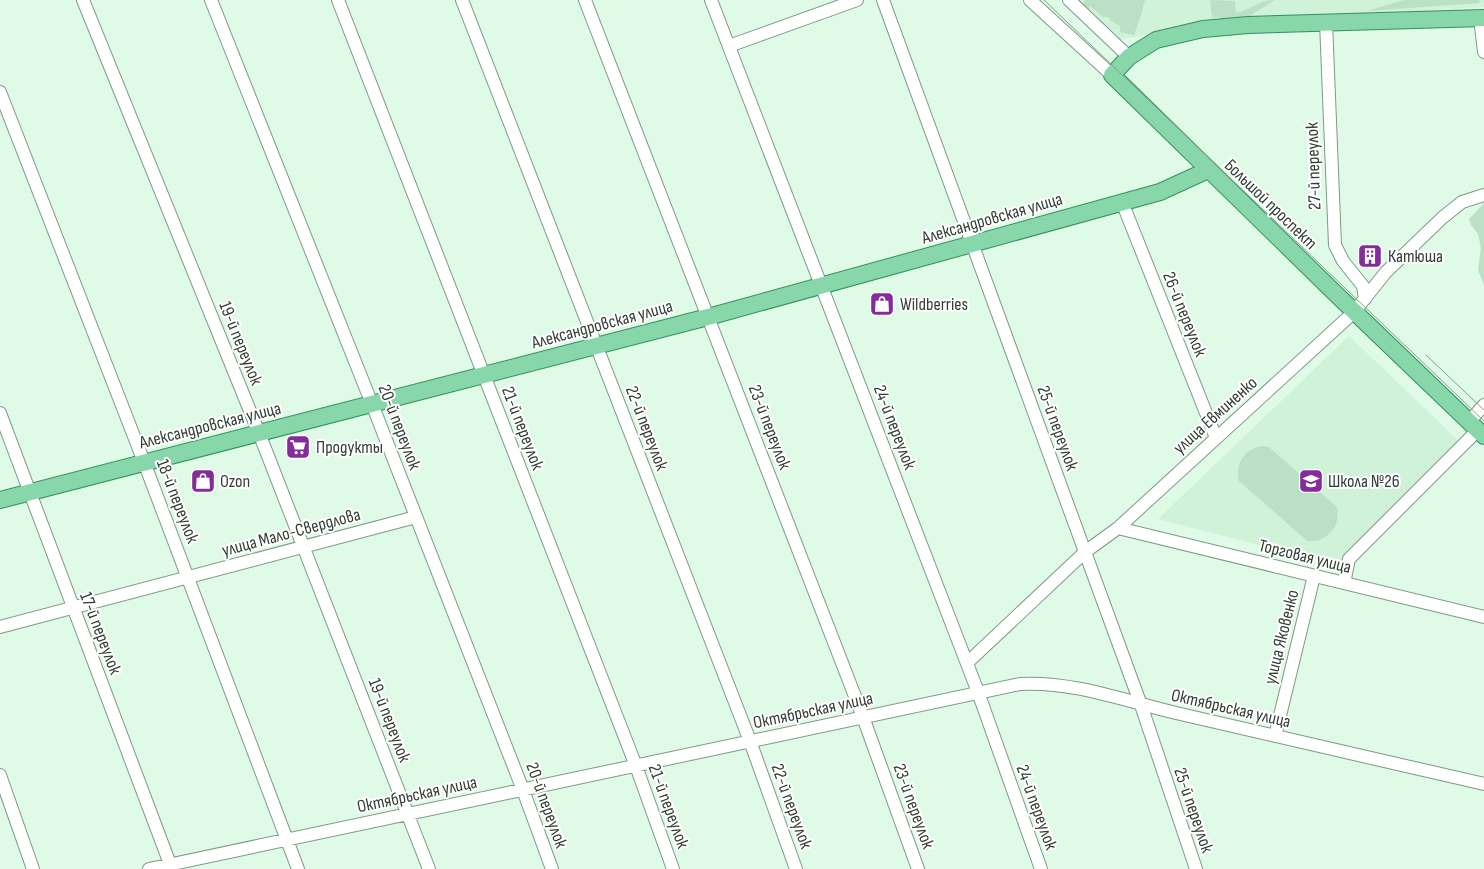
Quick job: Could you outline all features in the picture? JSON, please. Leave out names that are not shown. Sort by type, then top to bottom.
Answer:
[{"type":"main road","points":[[1112,75],[1129,56],[1156,40],[1204,29],[1326,22],[1482,18]]},
{"type":"main road","name":"Большой проспект","points":[[1112,75],[1354,312],[1477,429]]},
{"type":"main road","name":"Александровская улица","points":[[0,500],[822,287],[1160,192],[1208,170]]},
{"type":"street","name":"19-й переулок","points":[[83,0],[259,433],[429,869]]},
{"type":"street","name":"20-й переулок","points":[[211,0],[372,404],[552,869]]},
{"type":"street","name":"22-й переулок","points":[[462,0],[750,741],[796,869]]},
{"type":"street","name":"23-й переулок","points":[[585,0],[863,717],[918,869]]},
{"type":"street","name":"24-й переулок","points":[[711,0],[967,663],[1041,869]]},
{"type":"street","points":[[729,46],[857,0]]},
{"type":"street","name":"25-й переулок","points":[[883,0],[1141,705],[1196,869]]},
{"type":"street","name":"Большой проспект","points":[[1030,0],[1112,75]]},
{"type":"street","points":[[1068,0],[1129,56]]},
{"type":"street","name":"21-й переулок","points":[[341,1],[636,766],[673,869]]},
{"type":"street","points":[[1482,18],[1484,52]]},
{"type":"street","name":"27-й переулок","points":[[1326,22],[1334,245],[1343,261],[1363,286],[1365,299]]},
{"type":"street","name":"18-й переулок","points":[[0,92],[144,462],[298,869]]},
{"type":"street","name":"улица Евминенко","points":[[967,663],[1085,552],[1118,528],[1354,312],[1386,272],[1442,218],[1462,202],[1484,195]]},
{"type":"street","name":"26-й переулок","points":[[1122,202],[1216,438]]},
{"type":"street","points":[[1344,583],[1349,559],[1477,429],[1484,405]]},
{"type":"street","name":"17-й переулок","points":[[0,413],[170,864]]},
{"type":"street","name":"улица Мало-Свердлова","points":[[0,627],[416,517]]},
{"type":"street","name":"Торговая улица","points":[[1118,528],[1484,617]]},
{"type":"street","name":"улица Яковенко","points":[[1275,736],[1314,576]]},
{"type":"street","name":"Октябрьская улица","points":[[148,869],[1020,684],[1041,683],[1083,690],[1484,784]]},
{"type":"street","points":[[0,775],[32,869]]},
{"type":"shaded area","points":[[1070,0],[1484,0],[1484,7],[1200,24],[1114,41]]},
{"type":"shaded area","points":[[1085,0],[1145,0],[1134,35],[1120,32],[1120,26],[1111,21],[1109,17],[1103,17],[1090,6],[1088,14],[1082,6]]},
{"type":"shaded area","points":[[1210,0],[1235,1],[1236,13],[1269,0],[1275,0],[1251,15],[1241,26],[1218,17],[1212,18]]},
{"type":"shaded area","points":[[1404,0],[1479,0],[1480,3],[1367,11]]},
{"type":"shaded area","points":[[1484,203],[1484,285],[1478,270],[1481,248],[1478,234],[1469,219]]},
{"type":"shaded area","name":"Школа №26","points":[[1349,336],[1461,443],[1341,566],[1158,519]]},
{"type":"shaded area","points":[[1263,446],[1269,447],[1337,507],[1338,514],[1335,527],[1326,536],[1314,541],[1307,541],[1239,481],[1240,463],[1246,453]]},
{"type":"tram line","points":[[1044,0],[1484,421]]},
{"type":"tram line","points":[[1426,355],[1484,410]]},
{"type":"place","name":"Катюша","points":[[1370,256]]},
{"type":"place","name":"Wildberries","points":[[882,304]]},
{"type":"place","name":"Продукты","points":[[298,447]]},
{"type":"place","name":"Ozon","points":[[203,481]]},
{"type":"place","name":"Школа №26","points":[[1311,481]]}]
